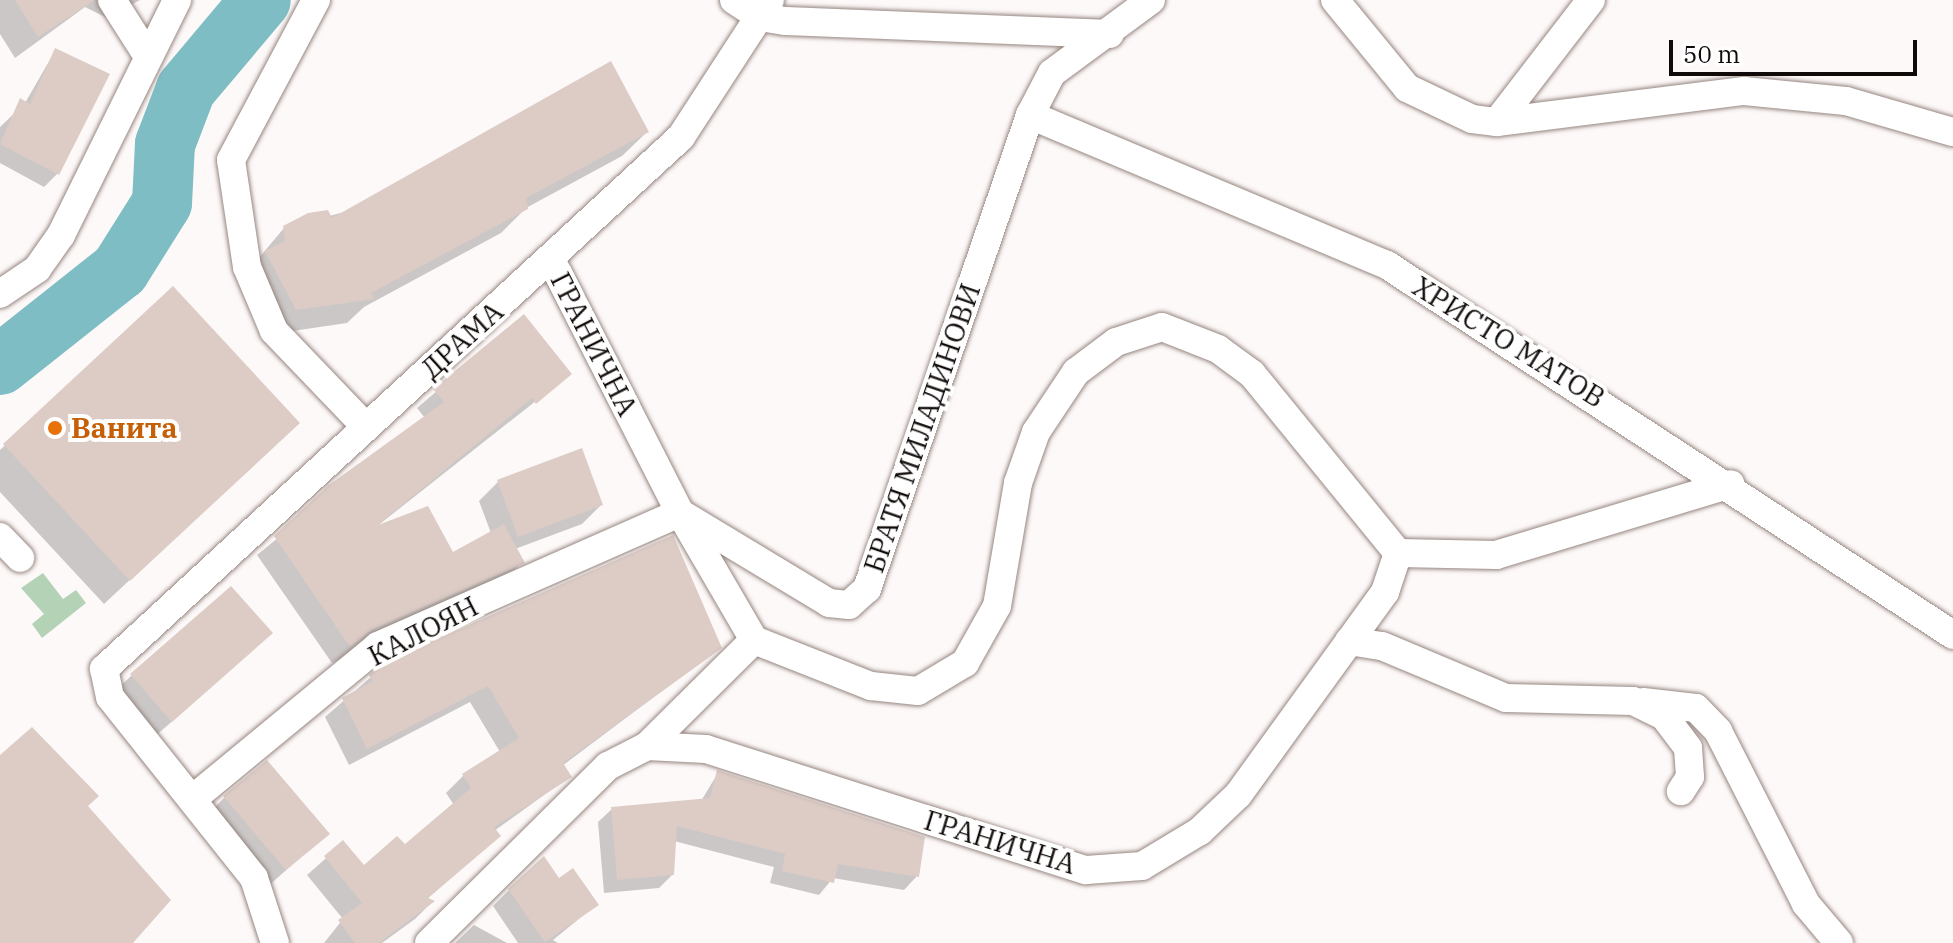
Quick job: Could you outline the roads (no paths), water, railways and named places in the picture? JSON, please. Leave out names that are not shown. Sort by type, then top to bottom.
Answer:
[{"type":"street","points":[[112,0],[147,55]]},
{"type":"street","points":[[0,294],[37,269],[61,235],[147,55],[177,0]]},
{"type":"street","points":[[316,0],[231,160],[247,267],[274,331],[366,427]]},
{"type":"street","points":[[734,0],[765,8],[1110,34]]},
{"type":"street","name":"БРАТЯ МИЛАДИНОВИ","points":[[680,513],[829,603],[849,605],[867,589],[1030,115],[1052,73],[1110,34],[1151,0]]},
{"type":"street","points":[[1335,0],[1407,88],[1472,119],[1497,122],[1744,91],[1846,101],[1953,132]]},
{"type":"street","points":[[1497,122],[1591,0]]},
{"type":"street","name":"ДРАМА","points":[[195,797],[110,697],[104,669],[681,137],[765,8]]},
{"type":"street","name":"ХРИСТО МАТОВ","points":[[1030,115],[1387,265],[1731,484],[1953,635]]},
{"type":"street","name":"ГРАНИЧНА","points":[[551,260],[680,513]]},
{"type":"street","points":[[680,513],[754,640],[871,686],[918,691],[965,663],[997,606],[1018,483],[1036,432],[1076,372],[1116,342],[1162,327],[1218,349],[1252,374],[1398,553],[1496,555],[1731,484]]},
{"type":"street","name":"КАЛОЯН","points":[[195,797],[378,646],[680,513]]},
{"type":"street","points":[[0,537],[20,558]]},
{"type":"street","name":"ГРАНИЧНА","points":[[647,746],[706,749],[1086,870],[1142,866],[1200,831],[1238,795],[1385,592],[1398,553]]},
{"type":"street","points":[[429,943],[608,766],[647,746],[754,640]]},
{"type":"street","points":[[1349,641],[1382,646],[1506,698],[1633,701],[1696,708],[1718,731],[1806,904],[1839,943]]},
{"type":"street","points":[[1633,701],[1664,716],[1688,748],[1690,777],[1681,791]]},
{"type":"street","points":[[195,797],[254,878],[275,943]]},
{"type":"waterway","points":[[0,365],[120,270],[162,203],[165,144],[186,89],[261,0]]},
{"type":"place","name":"Ванита","points":[[55,428]]}]
